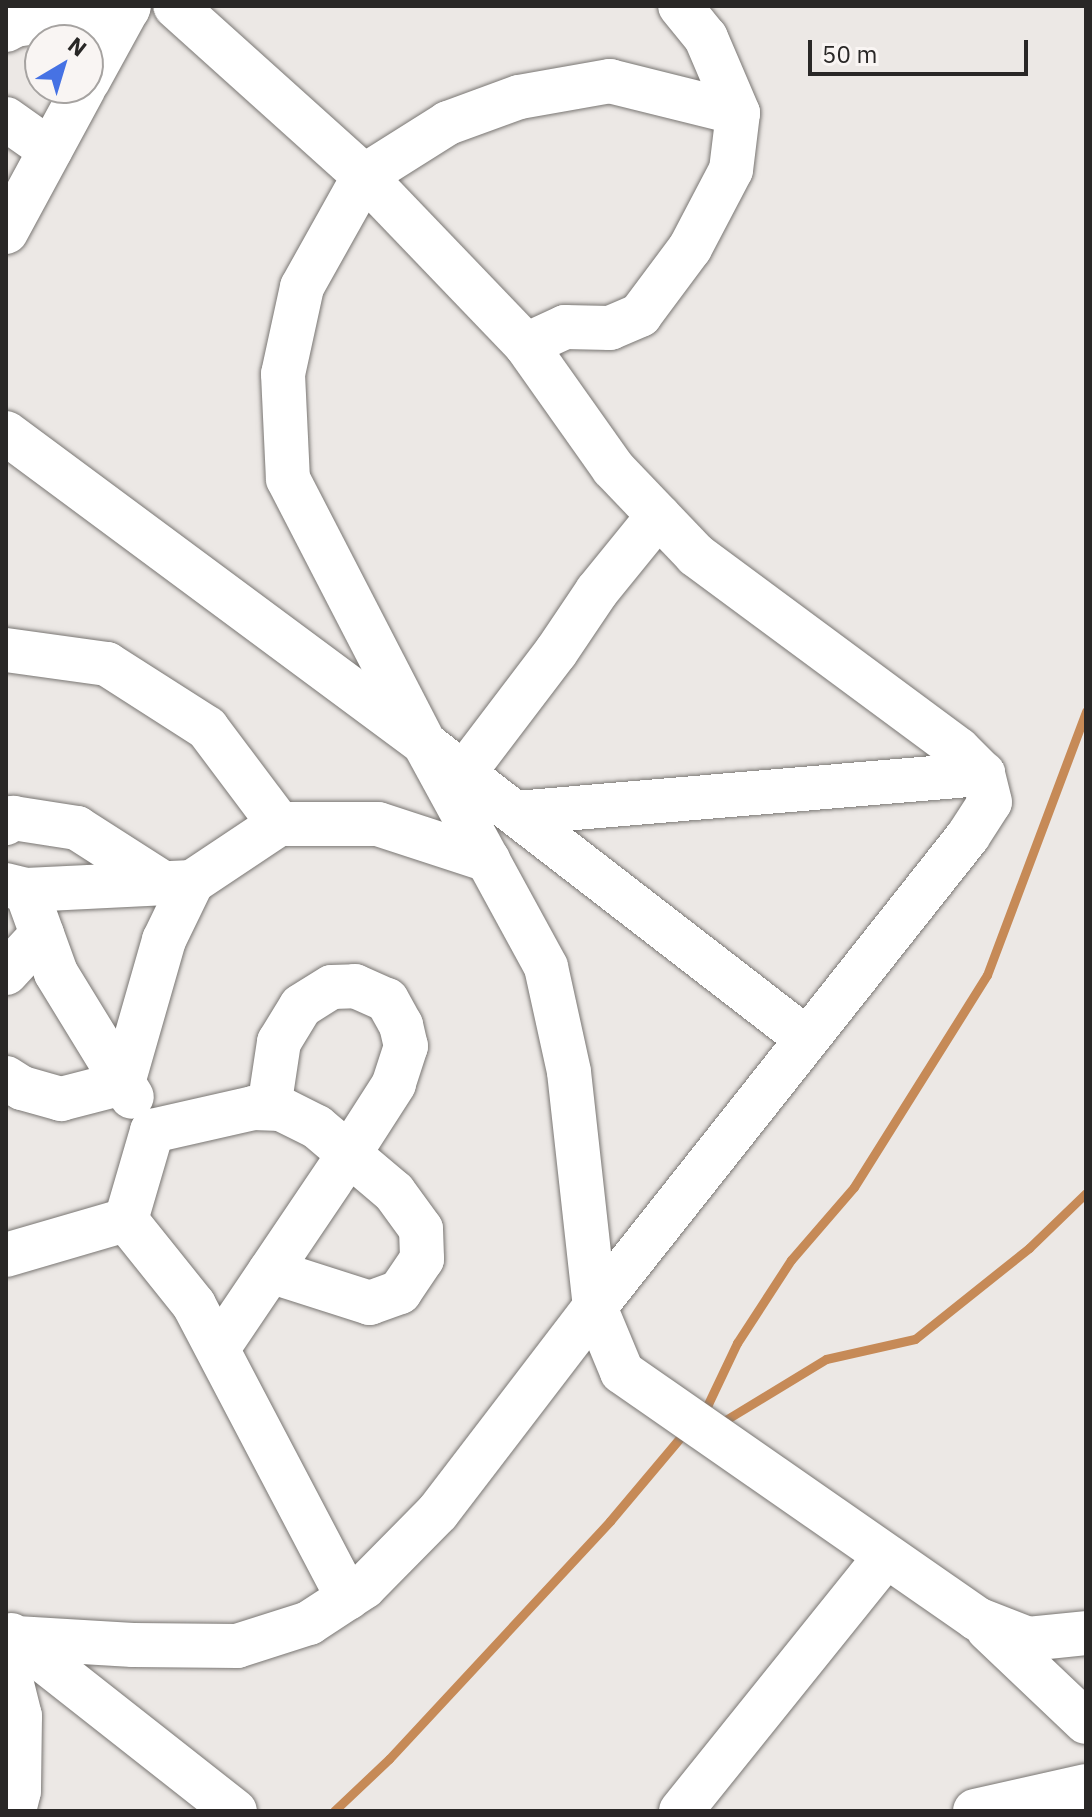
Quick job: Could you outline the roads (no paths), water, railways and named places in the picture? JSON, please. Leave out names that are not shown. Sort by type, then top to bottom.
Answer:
[{"type":"street","points":[[9,1643],[237,1646],[309,1623],[364,1587],[438,1512],[595,1307],[968,836],[990,802],[983,774],[958,749],[696,555],[613,468],[526,345],[364,176],[175,6]]},
{"type":"street","points":[[526,345],[565,327],[610,328],[640,315],[690,248],[731,170],[738,113],[706,38],[680,6]]},
{"type":"street","points":[[6,30],[15,25],[128,8]]},
{"type":"street","points":[[104,52],[128,8]]},
{"type":"street","points":[[738,113],[610,81],[519,97],[448,123],[364,176],[302,287],[283,374],[288,479],[424,743],[546,967],[569,1072],[595,1307],[622,1372],[977,1619],[1086,1722]]},
{"type":"street","points":[[6,232],[75,104]]},
{"type":"street","points":[[6,119],[50,150]]},
{"type":"street","points":[[6,433],[464,773],[807,1039]]},
{"type":"street","points":[[464,773],[556,652],[597,591],[658,516]]},
{"type":"street","points":[[6,650],[107,664],[207,728],[279,824]]},
{"type":"street","points":[[516,813],[983,774]]},
{"type":"street","points":[[6,823],[13,818],[77,828],[177,882]]},
{"type":"street","points":[[126,1220],[152,1131],[56,973],[42,934],[16,887],[177,882],[279,824],[378,824],[488,860]]},
{"type":"street","points":[[123,1083],[164,940],[177,882]]},
{"type":"street","points":[[6,973],[42,934]]},
{"type":"street","points":[[218,1348],[394,1084],[406,1046],[401,1025],[387,1000],[355,986],[332,987],[301,1006],[279,1042],[269,1108]]},
{"type":"street","points":[[6,1078],[22,1088],[61,1099],[123,1083]]},
{"type":"street","points":[[152,1131],[253,1108],[281,1109],[317,1127],[394,1192],[421,1229],[422,1259],[400,1292],[370,1303],[270,1271]]},
{"type":"street","points":[[126,1220],[194,1305],[348,1598]]},
{"type":"street","points":[[6,1255],[126,1220]]},
{"type":"street","points":[[681,1811],[885,1557]]},
{"type":"street","points":[[977,1619],[1028,1639],[1086,1633]]},
{"type":"street","points":[[9,1643],[20,1716],[19,1791],[14,1811]]},
{"type":"street","points":[[9,1643],[235,1811]]},
{"type":"street","points":[[975,1811],[1086,1786]]},
{"type":"waterway","points":[[700,1414],[708,1404],[737,1343],[791,1260],[854,1187],[987,975],[1086,711]]},
{"type":"waterway","points":[[719,1424],[826,1359],[915,1339],[1029,1248],[1086,1193]]},
{"type":"waterway","points":[[334,1811],[389,1759],[610,1521],[685,1432]]}]
